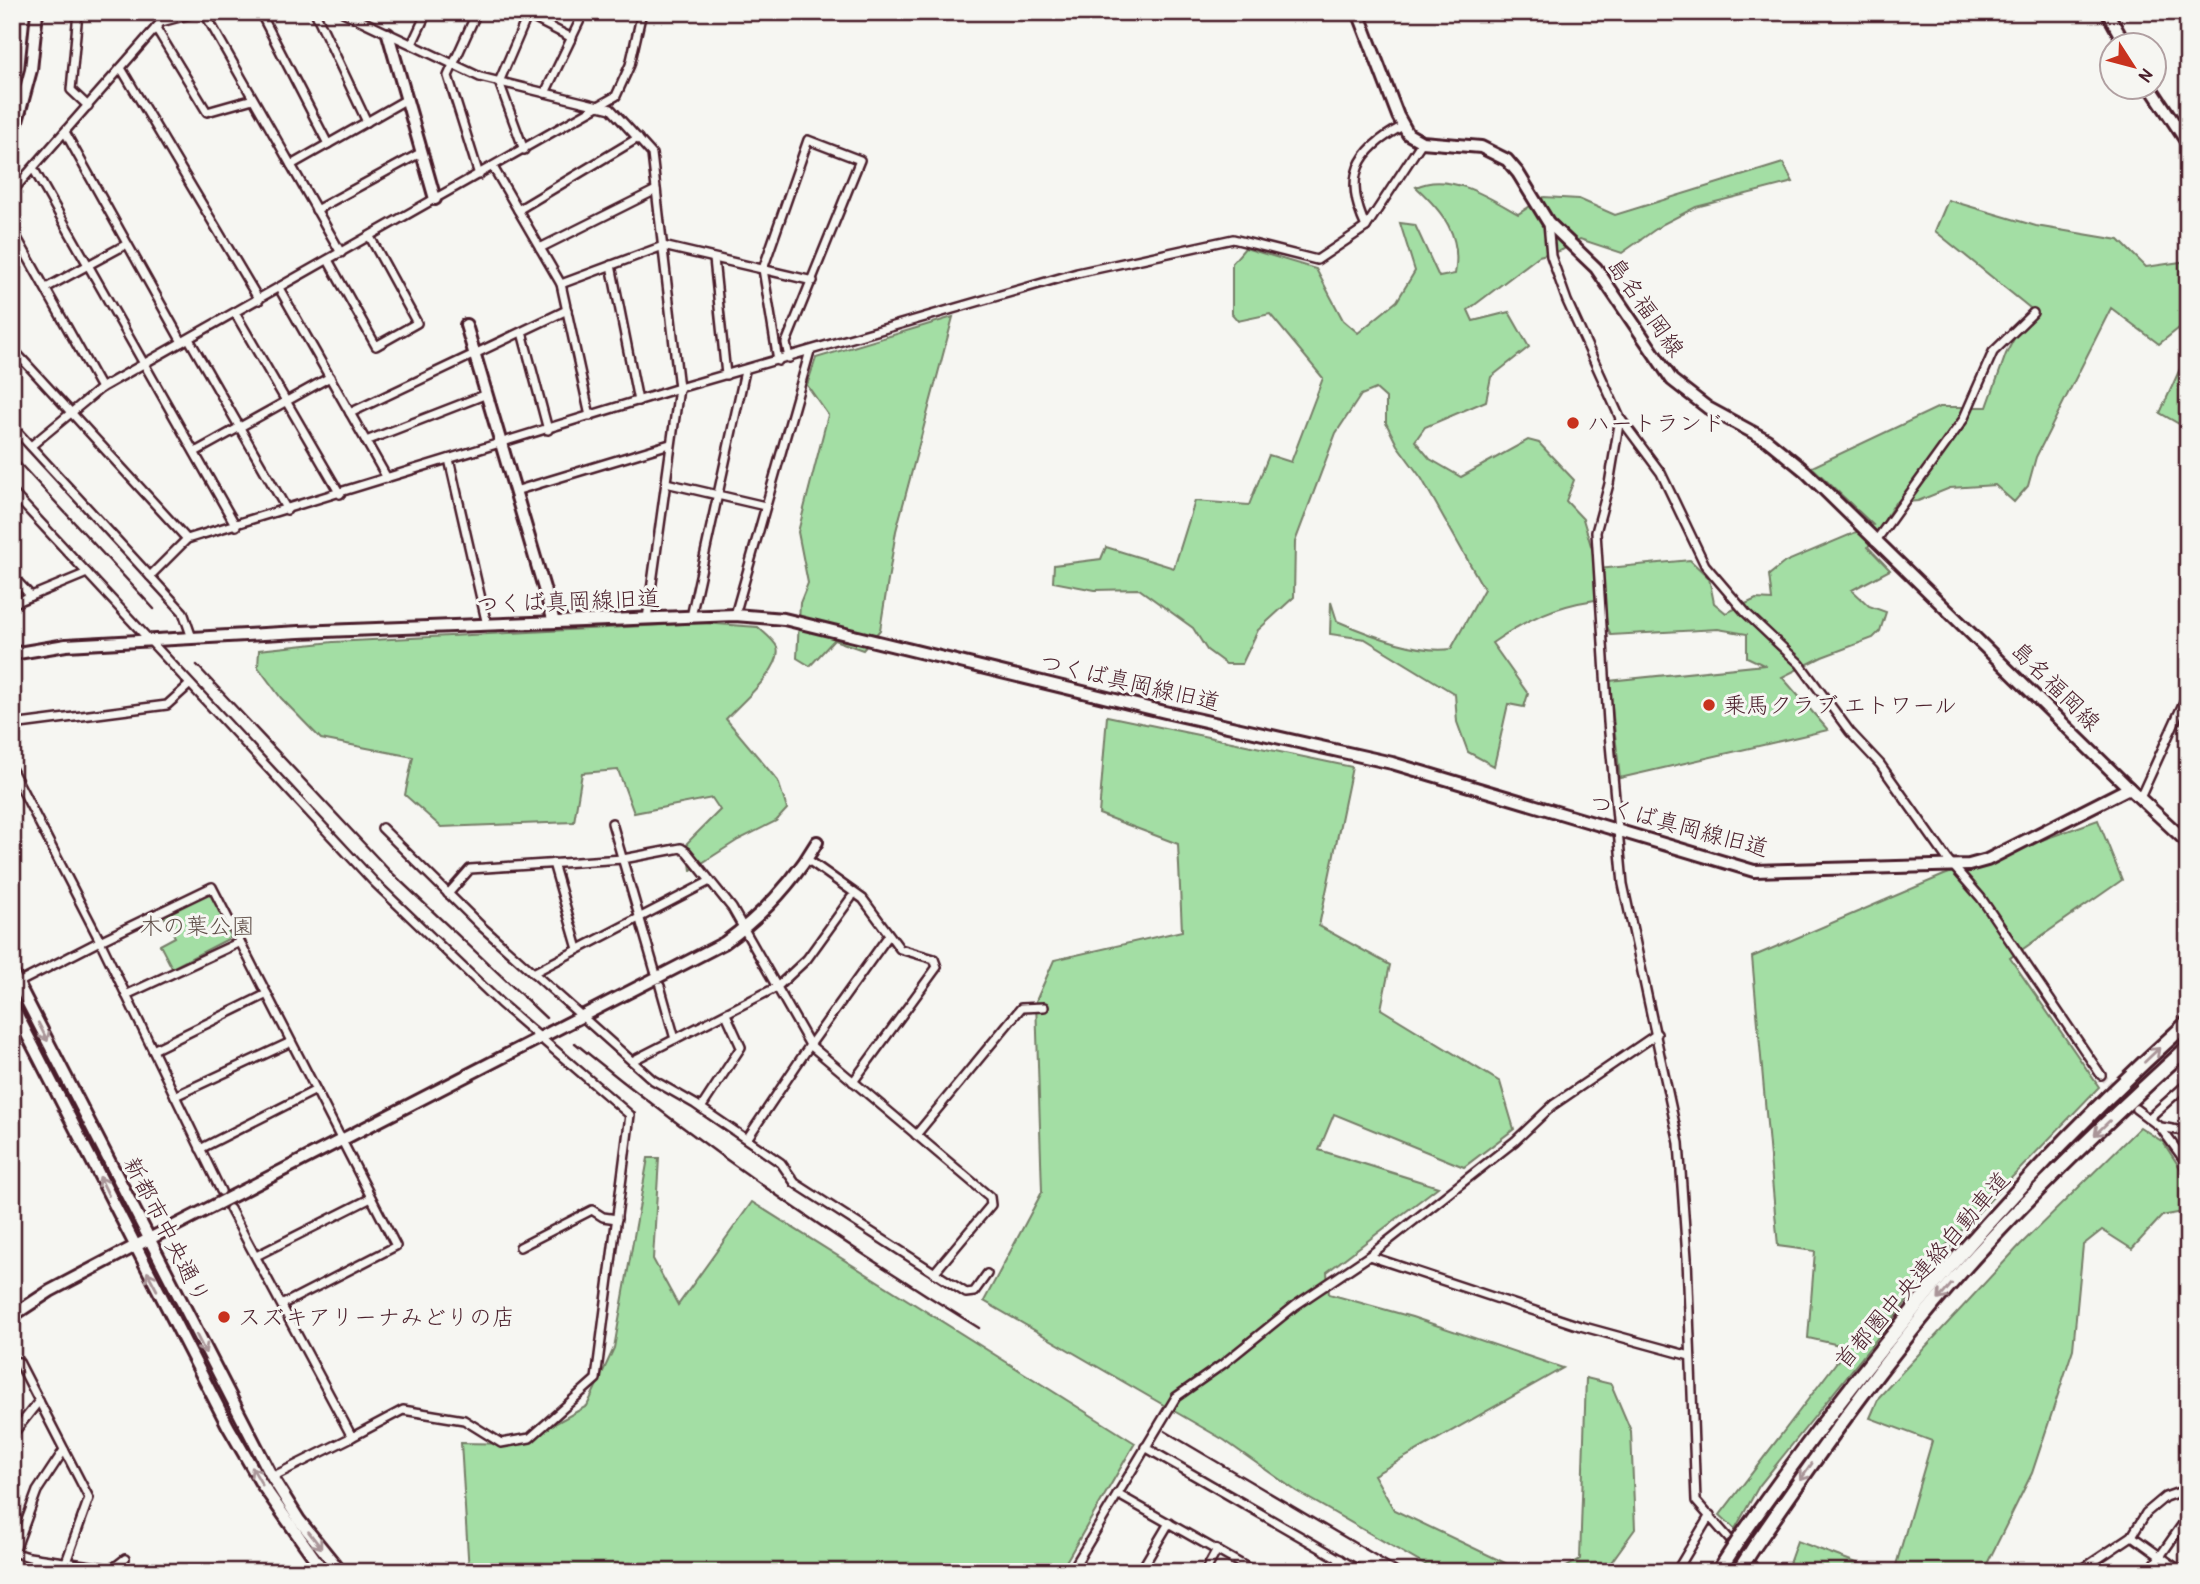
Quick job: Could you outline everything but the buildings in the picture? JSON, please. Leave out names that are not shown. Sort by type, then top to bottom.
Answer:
[{"type":"highway","name":"首都圏中央連絡自動車道","points":[[1718,1572],[1811,1436],[1923,1295],[2072,1132],[2188,1022]]},
{"type":"highway","name":"首都圏中央連絡自動車道","points":[[1738,1572],[1878,1374],[1988,1241],[2188,1047]]},
{"type":"street","points":[[12,140],[32,70],[37,12]]},
{"type":"street","points":[[78,12],[71,89],[88,106]]},
{"type":"street","points":[[14,189],[159,25],[198,12]]},
{"type":"street","points":[[204,12],[341,253]]},
{"type":"street","points":[[260,12],[328,144]]},
{"type":"street","points":[[315,12],[367,122]]},
{"type":"street","points":[[343,12],[480,77],[611,109],[652,154],[679,388],[647,619]]},
{"type":"street","points":[[412,44],[427,12]]},
{"type":"street","points":[[477,12],[447,76],[479,175]]},
{"type":"street","points":[[545,93],[584,12]]},
{"type":"street","points":[[31,446],[101,387],[616,96],[639,33],[642,12]]},
{"type":"street","points":[[150,576],[187,539],[679,388],[1077,273],[1211,242],[1244,239],[1317,260],[1366,227],[1422,142],[1413,138],[1403,126],[1358,12]]},
{"type":"street","points":[[2107,12],[2118,32]]},
{"type":"street","points":[[156,13],[159,25],[207,112],[253,99]]},
{"type":"street","points":[[523,150],[499,82],[526,13],[572,38]]},
{"type":"street","points":[[388,34],[435,199]]},
{"type":"street","points":[[121,68],[259,300]]},
{"type":"street","points":[[291,165],[407,99]]},
{"type":"street","points":[[2160,102],[2188,144]]},
{"type":"street","points":[[1366,227],[1354,199],[1359,164],[1379,138],[1403,126]]},
{"type":"street","points":[[65,132],[127,244],[288,510]]},
{"type":"street","points":[[518,210],[638,138]]},
{"type":"street","points":[[778,361],[763,269],[808,140],[860,160],[786,343],[789,358]]},
{"type":"street","name":"島名福岡線","points":[[1422,142],[1481,147],[1502,156],[1518,173],[1548,222],[1595,268],[1672,380],[1708,408],[1786,454],[2129,788]]},
{"type":"street","points":[[316,210],[422,152]]},
{"type":"street","points":[[493,167],[561,284],[590,416]]},
{"type":"street","points":[[33,168],[236,526]]},
{"type":"street","points":[[540,248],[656,190]]},
{"type":"street","points":[[1548,222],[1551,256],[1567,301],[1620,418],[1661,472],[1705,565],[1746,612],[1800,664],[1850,732],[1880,764],[1953,865],[1981,898],[2101,1075]]},
{"type":"street","points":[[12,229],[101,387]]},
{"type":"street","points":[[328,260],[376,346],[417,323],[370,237]]},
{"type":"street","points":[[46,288],[127,244]]},
{"type":"street","points":[[561,284],[663,246],[813,281]]},
{"type":"street","points":[[714,259],[726,374]]},
{"type":"street","points":[[611,265],[638,401]]},
{"type":"street","points":[[279,288],[387,478]]},
{"type":"street","points":[[350,413],[567,310]]},
{"type":"street","points":[[235,313],[340,494]]},
{"type":"street","points":[[1875,542],[1963,420],[1993,352],[2033,313]]},
{"type":"street","points":[[466,325],[554,622]]},
{"type":"street","points":[[522,331],[548,430]]},
{"type":"street","points":[[12,348],[187,539]]},
{"type":"street","points":[[735,615],[810,351]]},
{"type":"street","points":[[691,617],[745,371]]},
{"type":"street","points":[[195,452],[330,377]]},
{"type":"street","points":[[366,441],[487,394]]},
{"type":"street","points":[[1620,418],[1609,484],[1596,532],[1617,832],[1623,884],[1679,1143],[1696,1501],[1758,1572]]},
{"type":"street","points":[[12,426],[183,612],[192,638]]},
{"type":"street","points":[[515,491],[670,444]]},
{"type":"street","points":[[449,459],[487,625]]},
{"type":"street","points":[[666,483],[765,506]]},
{"type":"street","points":[[12,492],[373,882],[540,1039],[630,1115],[596,1379],[530,1438],[501,1443],[464,1420],[404,1410],[272,1477]]},
{"type":"street","points":[[12,604],[87,573]]},
{"type":"street","points":[[12,576],[31,596]]},
{"type":"street","name":"つくば真岡線旧道","points":[[12,654],[66,645],[192,638],[735,615],[784,619],[822,626],[1152,709],[1331,748],[1754,871],[1953,865],[1986,860],[2129,788]]},
{"type":"street","points":[[12,725],[167,705],[190,685]]},
{"type":"street","points":[[2140,798],[2188,693]]},
{"type":"street","points":[[12,770],[100,941],[221,1191]]},
{"type":"street","points":[[2129,788],[2188,843]]},
{"type":"street","points":[[612,822],[655,971]]},
{"type":"street","points":[[382,828],[448,894],[653,1080],[701,1108],[781,1163],[795,1183],[966,1293],[974,1292],[987,1274]]},
{"type":"street","points":[[12,1316],[50,1291],[149,1239],[708,952],[744,928],[783,891],[817,842]]},
{"type":"street","points":[[448,894],[470,869],[623,859],[681,848],[687,852],[744,928],[810,1045],[990,1197],[991,1205],[934,1273]]},
{"type":"street","points":[[807,859],[863,899],[900,949],[934,959],[937,967],[853,1082]]},
{"type":"street","points":[[553,863],[578,949]]},
{"type":"street","points":[[533,973],[710,881]]},
{"type":"street","points":[[18,984],[212,887],[396,1246],[283,1304]]},
{"type":"street","points":[[632,1061],[777,987],[803,964],[851,898]]},
{"type":"street","points":[[747,1139],[810,1045],[890,935]]},
{"type":"street","points":[[126,995],[240,942]]},
{"type":"street","name":"新都市中央通り","points":[[12,972],[272,1477],[299,1520],[341,1572]]},
{"type":"street","points":[[660,986],[675,1040]]},
{"type":"street","points":[[153,1050],[267,994]]},
{"type":"street","name":"新都市中央通り","points":[[12,1004],[134,1247],[261,1483],[324,1572]]},
{"type":"street","points":[[916,1135],[1021,1008],[1044,1007]]},
{"type":"street","points":[[701,1108],[741,1047],[726,1014]]},
{"type":"street","points":[[1071,1572],[1176,1396],[1223,1364],[1296,1305],[1368,1256],[1516,1141],[1553,1105],[1657,1034]]},
{"type":"street","points":[[175,1096],[291,1042]]},
{"type":"street","points":[[2149,1118],[2188,1083]]},
{"type":"street","points":[[200,1149],[316,1090]]},
{"type":"street","points":[[2136,1109],[2160,1127],[2188,1165]]},
{"type":"street","points":[[2160,1127],[2188,1132]]},
{"type":"street","points":[[256,1256],[371,1198]]},
{"type":"street","points":[[230,1209],[352,1437]]},
{"type":"street","points":[[520,1247],[592,1210],[603,1217],[617,1219]]},
{"type":"street","points":[[1368,1256],[1577,1325],[1690,1356]]},
{"type":"street","points":[[12,1361],[19,1362],[89,1501],[65,1562]]},
{"type":"street","points":[[12,1435],[39,1401]]},
{"type":"street","points":[[1145,1447],[1362,1572]]},
{"type":"street","points":[[64,1450],[37,1491],[13,1552],[112,1569],[125,1559]]},
{"type":"street","points":[[2078,1572],[2132,1536],[2146,1513],[2165,1497],[2188,1489]]},
{"type":"street","points":[[1117,1494],[1255,1572]]},
{"type":"street","points":[[1676,1572],[1710,1515]]},
{"type":"street","points":[[1140,1572],[1169,1523]]},
{"type":"street","points":[[2149,1572],[2182,1525],[2188,1523]]},
{"type":"street","points":[[2132,1536],[2182,1572]]},
{"type":"street","points":[[1205,1572],[1217,1550]]},
{"type":"street","points":[[1334,1572],[1340,1559]]},
{"type":"green space","points":[[1783,163],[1793,182],[1696,207],[1663,224],[1622,253],[1580,239],[1562,250],[1539,256],[1468,310],[1473,321],[1509,312],[1529,347],[1491,377],[1486,401],[1425,427],[1415,441],[1430,459],[1461,477],[1528,440],[1539,443],[1574,480],[1566,501],[1583,519],[1598,569],[1690,560],[1709,578],[1714,603],[1726,613],[1756,599],[1772,600],[1769,575],[1785,562],[1873,525],[1812,467],[1939,407],[1987,407],[2006,354],[2030,308],[1935,231],[1948,200],[2036,226],[2119,240],[2146,267],[2188,261],[2188,321],[2159,344],[2111,308],[2036,457],[2028,486],[2014,502],[1995,485],[1950,488],[1918,501],[1895,503],[1868,547],[1890,570],[1852,590],[1869,606],[1886,612],[1880,631],[1873,638],[1822,657],[1782,677],[1828,730],[1620,778],[1609,681],[1764,665],[1747,657],[1747,634],[1718,629],[1611,635],[1595,600],[1540,615],[1492,643],[1528,694],[1524,707],[1508,704],[1494,766],[1468,752],[1457,722],[1455,694],[1365,639],[1330,634],[1331,602],[1337,621],[1363,632],[1424,649],[1451,649],[1484,589],[1422,479],[1397,445],[1386,423],[1386,398],[1376,389],[1361,395],[1336,433],[1295,542],[1294,597],[1258,630],[1242,664],[1226,664],[1207,650],[1193,628],[1139,589],[1095,590],[1053,582],[1054,565],[1101,559],[1106,547],[1174,568],[1195,501],[1249,505],[1269,455],[1291,462],[1323,378],[1270,314],[1238,321],[1232,314],[1232,263],[1245,248],[1316,269],[1343,320],[1358,333],[1397,301],[1415,271],[1400,223],[1415,225],[1439,277],[1455,274],[1456,247],[1453,236],[1442,215],[1416,187],[1442,182],[1455,184],[1482,194],[1518,214],[1544,197],[1579,199],[1615,215]]},
{"type":"green space","points":[[953,317],[896,531],[880,630],[863,650],[834,640],[810,666],[797,658],[800,603],[808,583],[798,532],[828,415],[807,385],[816,358]]},
{"type":"green space","points":[[2188,351],[2188,429],[2160,413]]},
{"type":"green space","points":[[703,623],[758,627],[777,647],[774,665],[767,675],[726,719],[778,781],[787,809],[776,821],[738,840],[691,870],[687,843],[720,810],[712,798],[634,813],[618,770],[582,773],[574,822],[441,827],[405,795],[413,757],[321,739],[281,698],[258,667],[259,650],[333,642]]},
{"type":"green space","points":[[1107,716],[1352,767],[1319,926],[1390,965],[1381,1009],[1500,1082],[1514,1129],[1464,1167],[1334,1114],[1319,1150],[1438,1187],[1327,1272],[1329,1294],[1412,1317],[1563,1368],[1374,1475],[1394,1510],[1524,1572],[1437,1572],[1296,1491],[1224,1440],[984,1301],[1042,1192],[1036,1001],[1054,960],[1182,931],[1178,844],[1099,814]]},
{"type":"green space","points":[[2098,820],[2122,880],[2010,958],[2099,1087],[1940,1252],[1952,1245],[1759,1486],[1735,1529],[1720,1515],[1848,1347],[1808,1338],[1815,1251],[1778,1246],[1752,957],[1944,875]]},
{"type":"green space","name":"木の葉公園","points":[[207,892],[212,893],[232,934],[230,938],[172,968],[160,945],[175,937],[163,914]]},
{"type":"green space","points":[[2140,1127],[2163,1142],[2188,1180],[2188,1211],[2162,1216],[2132,1249],[2102,1230],[2083,1245],[2073,1349],[2032,1473],[1983,1572],[1894,1572],[1932,1441],[1870,1418],[1879,1397],[2020,1245]]},
{"type":"green space","points":[[648,1158],[659,1158],[653,1259],[678,1305],[752,1202],[1135,1443],[1060,1572],[469,1572],[461,1443],[518,1444],[587,1406],[614,1348]]},
{"type":"green space","points":[[1586,1378],[1611,1384],[1631,1431],[1635,1529],[1604,1572],[1558,1572],[1580,1559]]},
{"type":"green space","points":[[1797,1541],[1881,1572],[1786,1572]]},
{"type":"tunnel","points":[[2101,1075],[2136,1109]]},
{"type":"railway","points":[[12,455],[154,609]]},
{"type":"railway","points":[[197,665],[390,871],[546,1018]]},
{"type":"railway","points":[[575,1043],[672,1120],[772,1192],[874,1262],[979,1328]]},
{"type":"railway","points":[[1165,1431],[1404,1572]]},
{"type":"place","name":"ハートランド","points":[[1573,423]]},
{"type":"place","name":"乗馬クラブ エトワール","points":[[1709,705]]},
{"type":"place","name":"スズキアリーナみどりの店","points":[[224,1317]]}]
